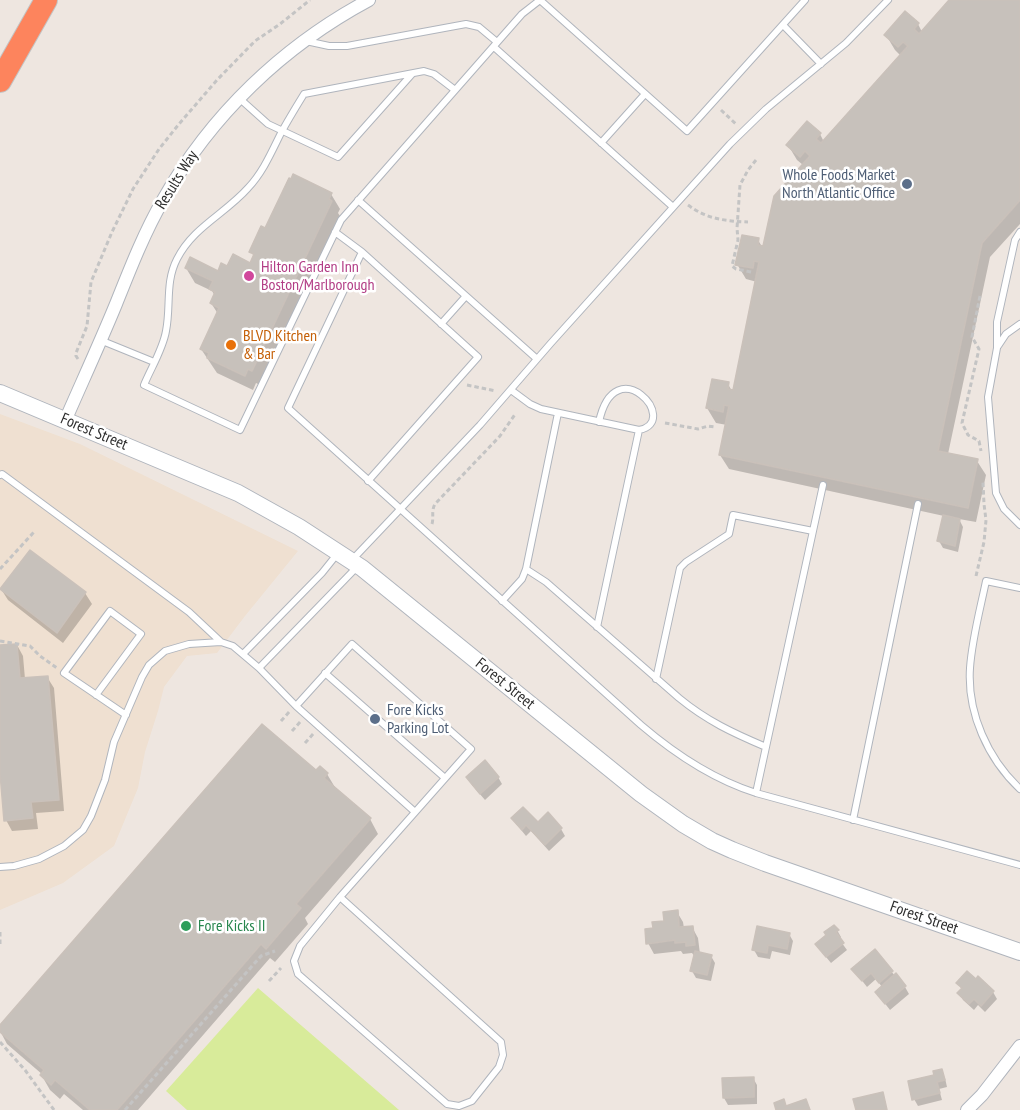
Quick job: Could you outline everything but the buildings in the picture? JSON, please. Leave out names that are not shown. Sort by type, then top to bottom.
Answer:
[{"type":"highway","points":[[0,81],[46,0]]},
{"type":"main road","name":"Forest Street","points":[[0,395],[238,493],[284,518],[349,559],[390,590],[641,794],[702,835],[765,863],[1020,952]]},
{"type":"street","name":"Results Way","points":[[65,421],[138,251],[163,200],[195,150],[239,98],[267,70],[305,40],[369,0]]},
{"type":"street","points":[[967,1110],[982,1095],[1020,1046]]},
{"type":"lane","points":[[455,90],[431,72],[424,71],[304,94],[282,131],[267,163],[253,182],[234,202],[195,234],[178,258],[169,284],[166,332],[144,385],[240,430],[341,220],[522,14],[540,0],[687,131],[805,0]]},
{"type":"lane","points":[[259,668],[349,559],[475,431],[742,131],[858,32],[888,0]]},
{"type":"lane","points":[[305,40],[329,46],[347,46],[470,24],[482,29],[495,44],[601,143],[673,207]]},
{"type":"lane","points":[[783,25],[821,64]]},
{"type":"lane","points":[[239,98],[262,120],[338,157],[413,73]]},
{"type":"lane","points":[[601,143],[645,94]]},
{"type":"lane","points":[[358,200],[537,359]]},
{"type":"lane","points":[[335,232],[363,252],[478,357],[368,481]]},
{"type":"lane","points":[[1020,232],[1015,240],[997,322],[997,348],[988,397],[996,488],[1002,505],[1020,525]]},
{"type":"lane","points":[[363,252],[288,408],[649,731],[710,774],[727,783],[756,793],[1020,865]]},
{"type":"lane","points":[[441,324],[466,296]]},
{"type":"lane","points":[[997,348],[1006,334],[1020,324]]},
{"type":"lane","points":[[100,340],[154,362]]},
{"type":"lane","points":[[511,390],[535,407],[558,413],[599,422],[639,430],[650,425],[653,413],[646,398],[633,390],[620,390],[608,398],[602,407],[599,422]]},
{"type":"lane","points":[[502,600],[522,579],[526,569],[558,413]]},
{"type":"lane","points":[[597,627],[639,430]]},
{"type":"lane","points":[[0,475],[2,474],[180,605],[221,642]]},
{"type":"lane","points":[[756,793],[823,485]]},
{"type":"lane","points":[[853,820],[918,504]]},
{"type":"lane","points":[[656,679],[680,568],[729,534],[733,515],[813,531]]},
{"type":"lane","points":[[243,654],[322,573],[349,559]]},
{"type":"lane","points":[[526,569],[546,582],[656,679],[706,719],[766,747]]},
{"type":"lane","points":[[1020,588],[986,581],[969,676],[973,704],[982,733],[994,759],[1020,789]]},
{"type":"lane","points":[[96,695],[141,634],[110,611],[64,673],[96,695],[126,715]]},
{"type":"lane","points":[[0,867],[14,866],[39,859],[64,846],[83,830],[105,780],[114,742],[142,677],[149,665],[165,651],[189,644],[221,642],[233,646],[259,668],[296,706],[415,812]]},
{"type":"lane","points":[[296,706],[352,644],[471,749],[340,897],[300,946],[294,961],[298,974],[447,1104],[459,1106],[472,1101],[499,1067],[503,1055],[501,1042],[340,897]]},
{"type":"lane","points":[[325,673],[445,778]]},
{"type":"path","points":[[721,110],[737,125]]},
{"type":"path","points":[[752,272],[732,266],[738,240],[740,185],[756,160]]},
{"type":"path","points":[[688,205],[711,218],[748,222]]},
{"type":"path","points":[[980,296],[972,337],[979,349],[962,423],[968,435],[979,441],[981,453]]},
{"type":"path","points":[[459,379],[465,385],[498,392]]},
{"type":"path","points":[[432,524],[432,509],[435,504],[500,436],[516,413]]},
{"type":"path","points":[[665,423],[698,429],[708,426],[715,427]]},
{"type":"path","points":[[976,579],[986,520],[983,475]]},
{"type":"path","points":[[0,570],[34,532]]},
{"type":"path","points":[[0,641],[30,646],[64,673]]},
{"type":"path","points":[[0,932],[0,946]]},
{"type":"path","points":[[125,1110],[261,956],[275,951]]},
{"type":"path","points":[[269,981],[280,968]]},
{"type":"path","points":[[0,1042],[25,1070],[54,1110]]},
{"type":"shaded area","points":[[0,414],[80,444],[298,551],[217,653],[187,656],[164,687],[145,752],[138,788],[114,846],[63,883],[0,910]]},
{"type":"green space","points":[[258,988],[399,1110],[187,1110],[166,1091]]},
{"type":"place","name":"Whole Foods Market North Atlantic Office","points":[[907,184]]},
{"type":"place","name":"Hilton Garden Inn Boston/Marlborough","points":[[249,276]]},
{"type":"place","name":"BLVD Kitchen & Bar","points":[[231,345]]},
{"type":"place","name":"Fore Kicks Parking Lot","points":[[375,719]]},
{"type":"place","name":"Fore Kicks II","points":[[186,926]]}]
